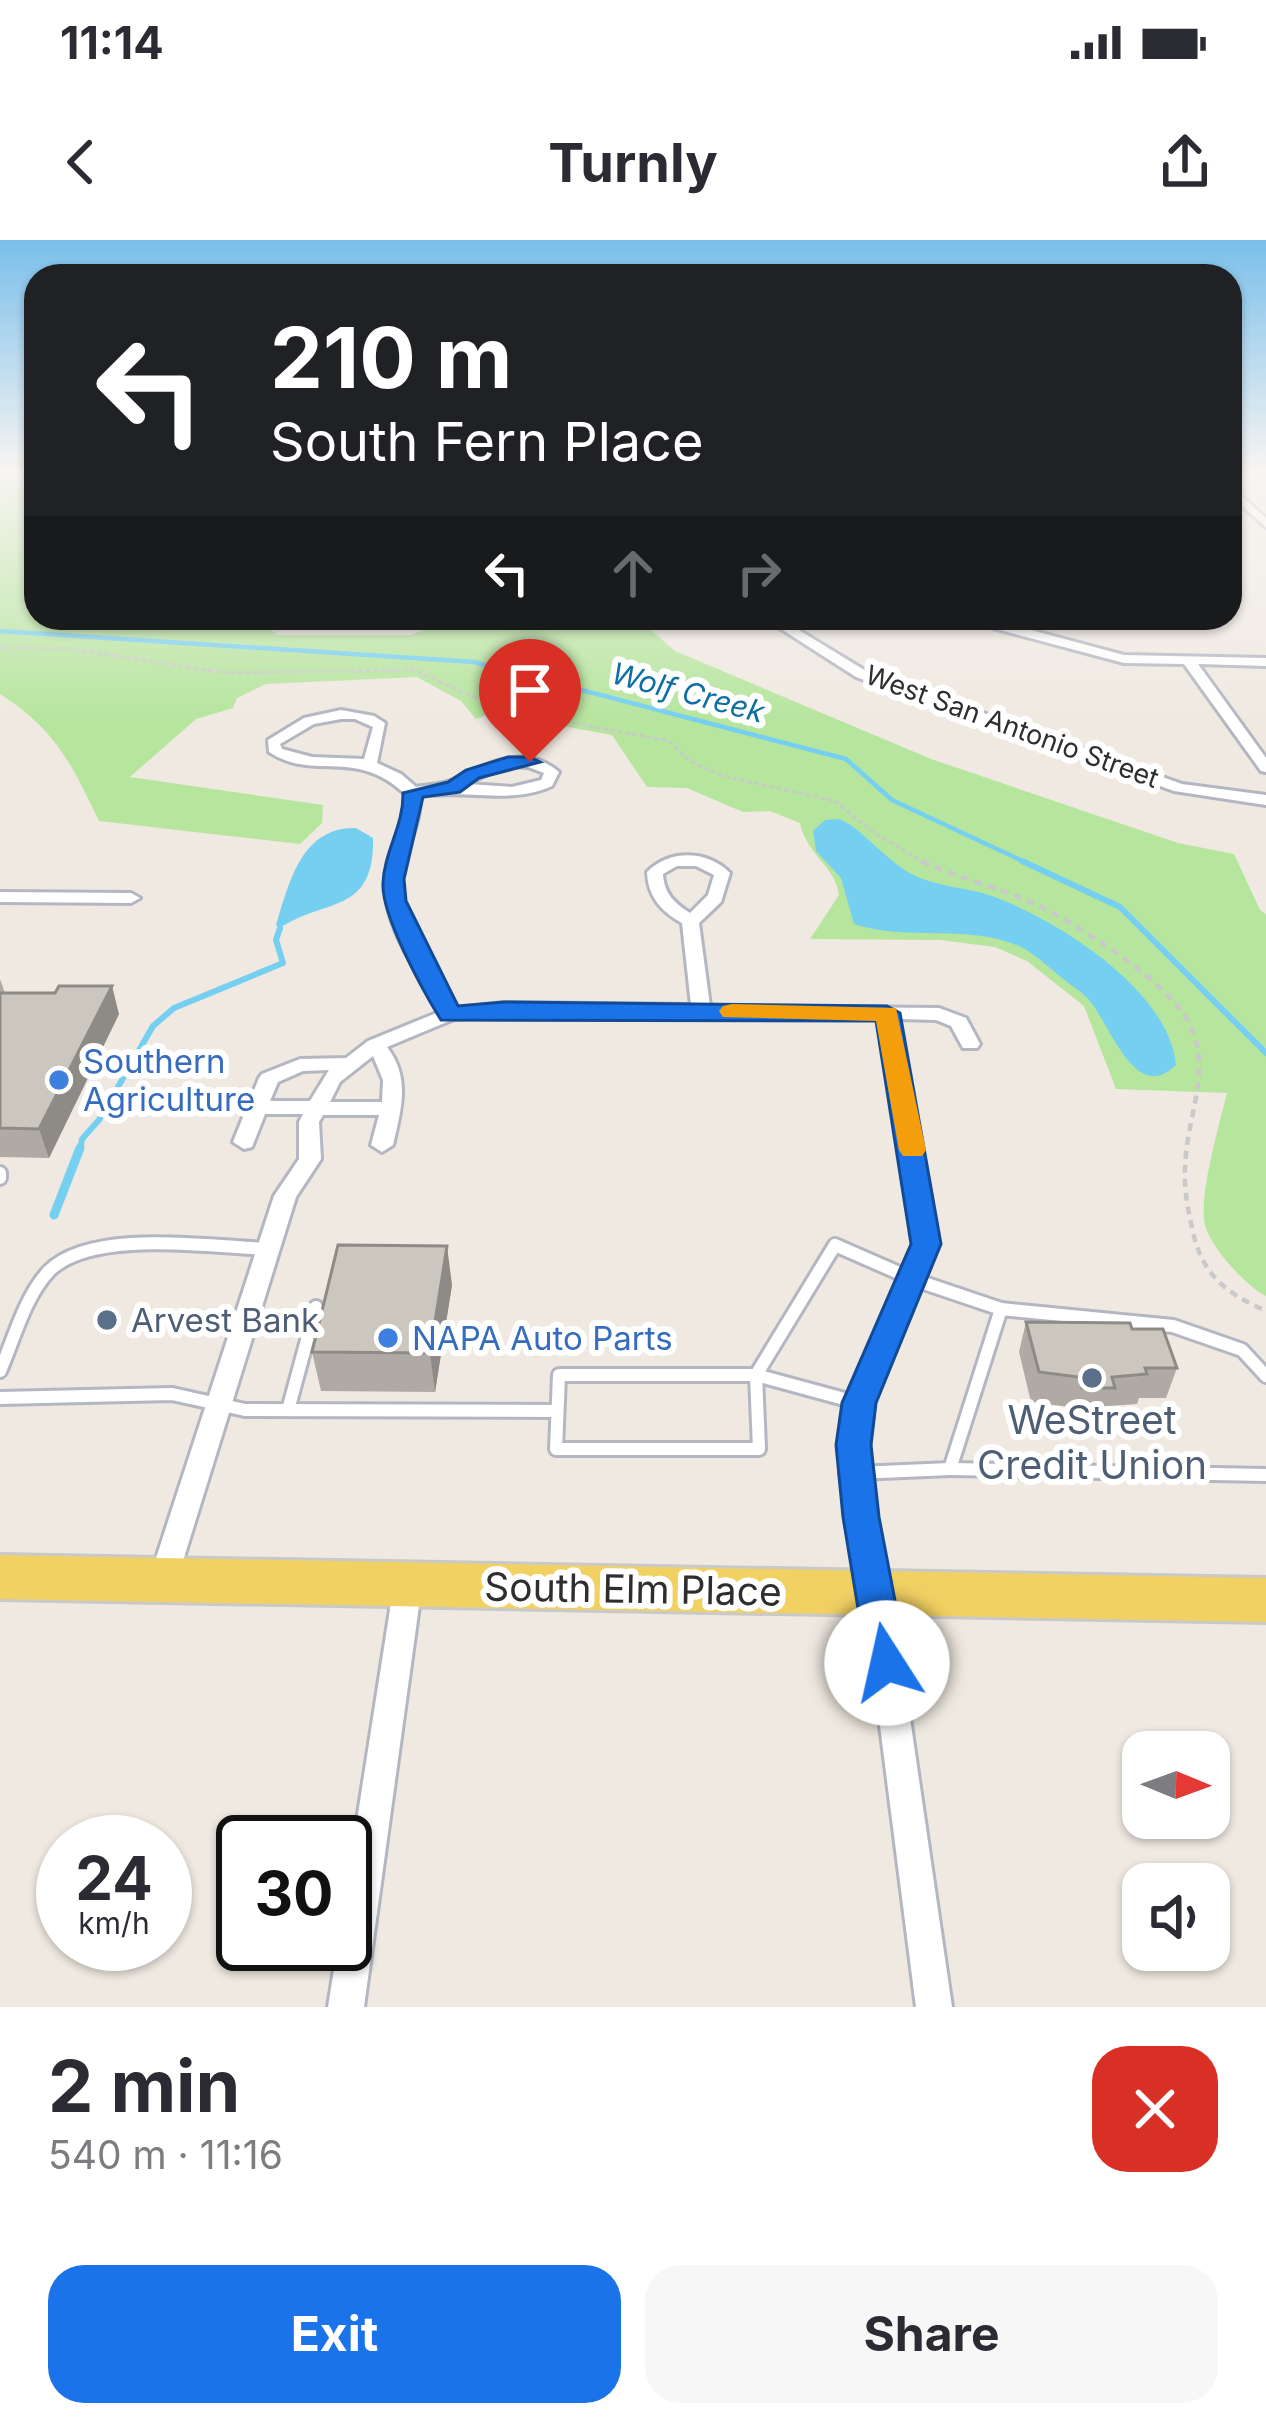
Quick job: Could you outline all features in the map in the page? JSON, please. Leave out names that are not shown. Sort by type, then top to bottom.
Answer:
[{"type":"main road","name":"South Elm Place","points":[[0,1577],[1266,1600]]},
{"type":"street","name":"West San Antonio Street","points":[[790,630],[861,674],[1179,788],[1266,800]]},
{"type":"street","points":[[1024,630],[1124,659],[1266,662]]},
{"type":"street","points":[[1190,662],[1266,768]]},
{"type":"street","points":[[371,761],[380,726],[365,716],[331,716],[288,730],[273,743],[276,752],[291,757],[371,761],[412,793],[453,788],[480,793],[527,791],[548,783],[552,772],[530,762],[508,763],[472,774],[453,788]]},
{"type":"street","points":[[412,793],[413,809],[394,879],[395,901],[450,1014]]},
{"type":"street","points":[[0,897],[131,898]]},
{"type":"street","points":[[690,921],[701,1011]]},
{"type":"street","points":[[163,1580],[285,1196],[310,1159],[309,1122],[332,1078],[346,1064],[375,1045],[450,1014],[504,1009],[952,1017],[964,1028],[970,1044]]},
{"type":"street","points":[[887,1013],[926,1244],[915,1280],[859,1403],[854,1473],[934,2007]]},
{"type":"street","points":[[375,1045],[394,1072],[382,1145]]},
{"type":"street","points":[[244,1142],[263,1086],[278,1072],[310,1063],[346,1064]]},
{"type":"street","points":[[256,1107],[390,1109]]},
{"type":"street","points":[[346,2007],[408,1584]]},
{"type":"lane","points":[[859,1403],[756,1375],[559,1375],[556,1449],[758,1449],[756,1375],[835,1245],[915,1280],[1001,1309],[1174,1325],[1242,1350],[1266,1376]]},
{"type":"lane","points":[[0,1371],[37,1291],[68,1254],[111,1247],[268,1249]]},
{"type":"lane","points":[[288,1410],[316,1307]]},
{"type":"lane","points":[[950,1469],[1001,1309]]},
{"type":"lane","points":[[0,1399],[172,1394],[244,1410],[557,1411]]},
{"type":"lane","points":[[854,1473],[950,1469],[1266,1475]]},
{"type":"path","points":[[0,649],[71,649],[226,673],[414,670],[500,709],[669,741],[690,761],[723,776],[835,801],[876,834],[928,865],[1030,902],[1149,976],[1184,1016],[1203,1067],[1186,1150],[1184,1190],[1195,1244],[1210,1276],[1232,1295],[1266,1311]]},
{"type":"green space","points":[[0,555],[24,555],[24,630],[411,635],[424,630],[651,630],[675,651],[931,759],[1178,843],[1234,854],[1266,914],[1266,1296],[1230,1265],[1205,1225],[1207,1179],[1227,1093],[1116,1089],[1084,1006],[1027,961],[995,947],[940,940],[810,939],[839,895],[800,823],[770,811],[743,812],[687,788],[647,787],[612,735],[492,713],[476,719],[461,701],[417,677],[266,684],[237,698],[233,708],[196,719],[130,777],[323,805],[322,823],[300,844],[99,821],[60,749],[34,720],[0,694]]},
{"type":"water","points":[[838,819],[909,872],[1019,907],[1106,961],[1154,1010],[1169,1037],[1176,1065],[1161,1075],[1136,1068],[1086,996],[1021,947],[980,936],[896,932],[854,924],[841,878],[816,851],[813,831],[825,820]]},
{"type":"water","points":[[356,828],[373,838],[366,880],[344,901],[280,928],[276,925],[293,874],[311,846],[338,830]]},
{"type":"building","points":[[59,986],[112,986],[39,1129],[0,1128],[0,993],[55,993]]},
{"type":"building","points":[[338,1245],[447,1246],[430,1353],[312,1352]]},
{"type":"building","points":[[1026,1322],[1130,1323],[1132,1329],[1163,1329],[1177,1368],[1145,1368],[1147,1374],[1112,1377],[1115,1388],[1082,1388],[1079,1377],[1039,1372]]},
{"type":"waterway","name":"Wolf Creek","points":[[0,631],[474,662],[846,759],[892,800],[1029,864]]},
{"type":"waterway","name":"Wolf Creek","points":[[1022,861],[1120,907],[1266,1053]]},
{"type":"waterway","points":[[80,1151],[82,1139],[99,1120],[153,1026],[174,1008],[283,963],[276,940],[280,928]]},
{"type":"waterway","points":[[54,1215],[80,1148]]},
{"type":"slow traffic","points":[[732,1011],[887,1013],[912,1150]]},
{"type":"place","name":"Southern Agriculture","points":[[59,1080]]},
{"type":"place","name":"Arvest Bank","points":[[107,1320]]},
{"type":"place","name":"NAPA Auto Parts","points":[[388,1338]]},
{"type":"place","name":"WeStreet Credit Union","points":[[1092,1378]]},
{"type":"route","points":[[530,762],[472,774],[453,788],[412,793],[413,809],[395,869],[395,901],[450,1014],[504,1009],[887,1013],[926,1244],[915,1280],[859,1403],[854,1445],[854,1473],[887,1663]]}]
